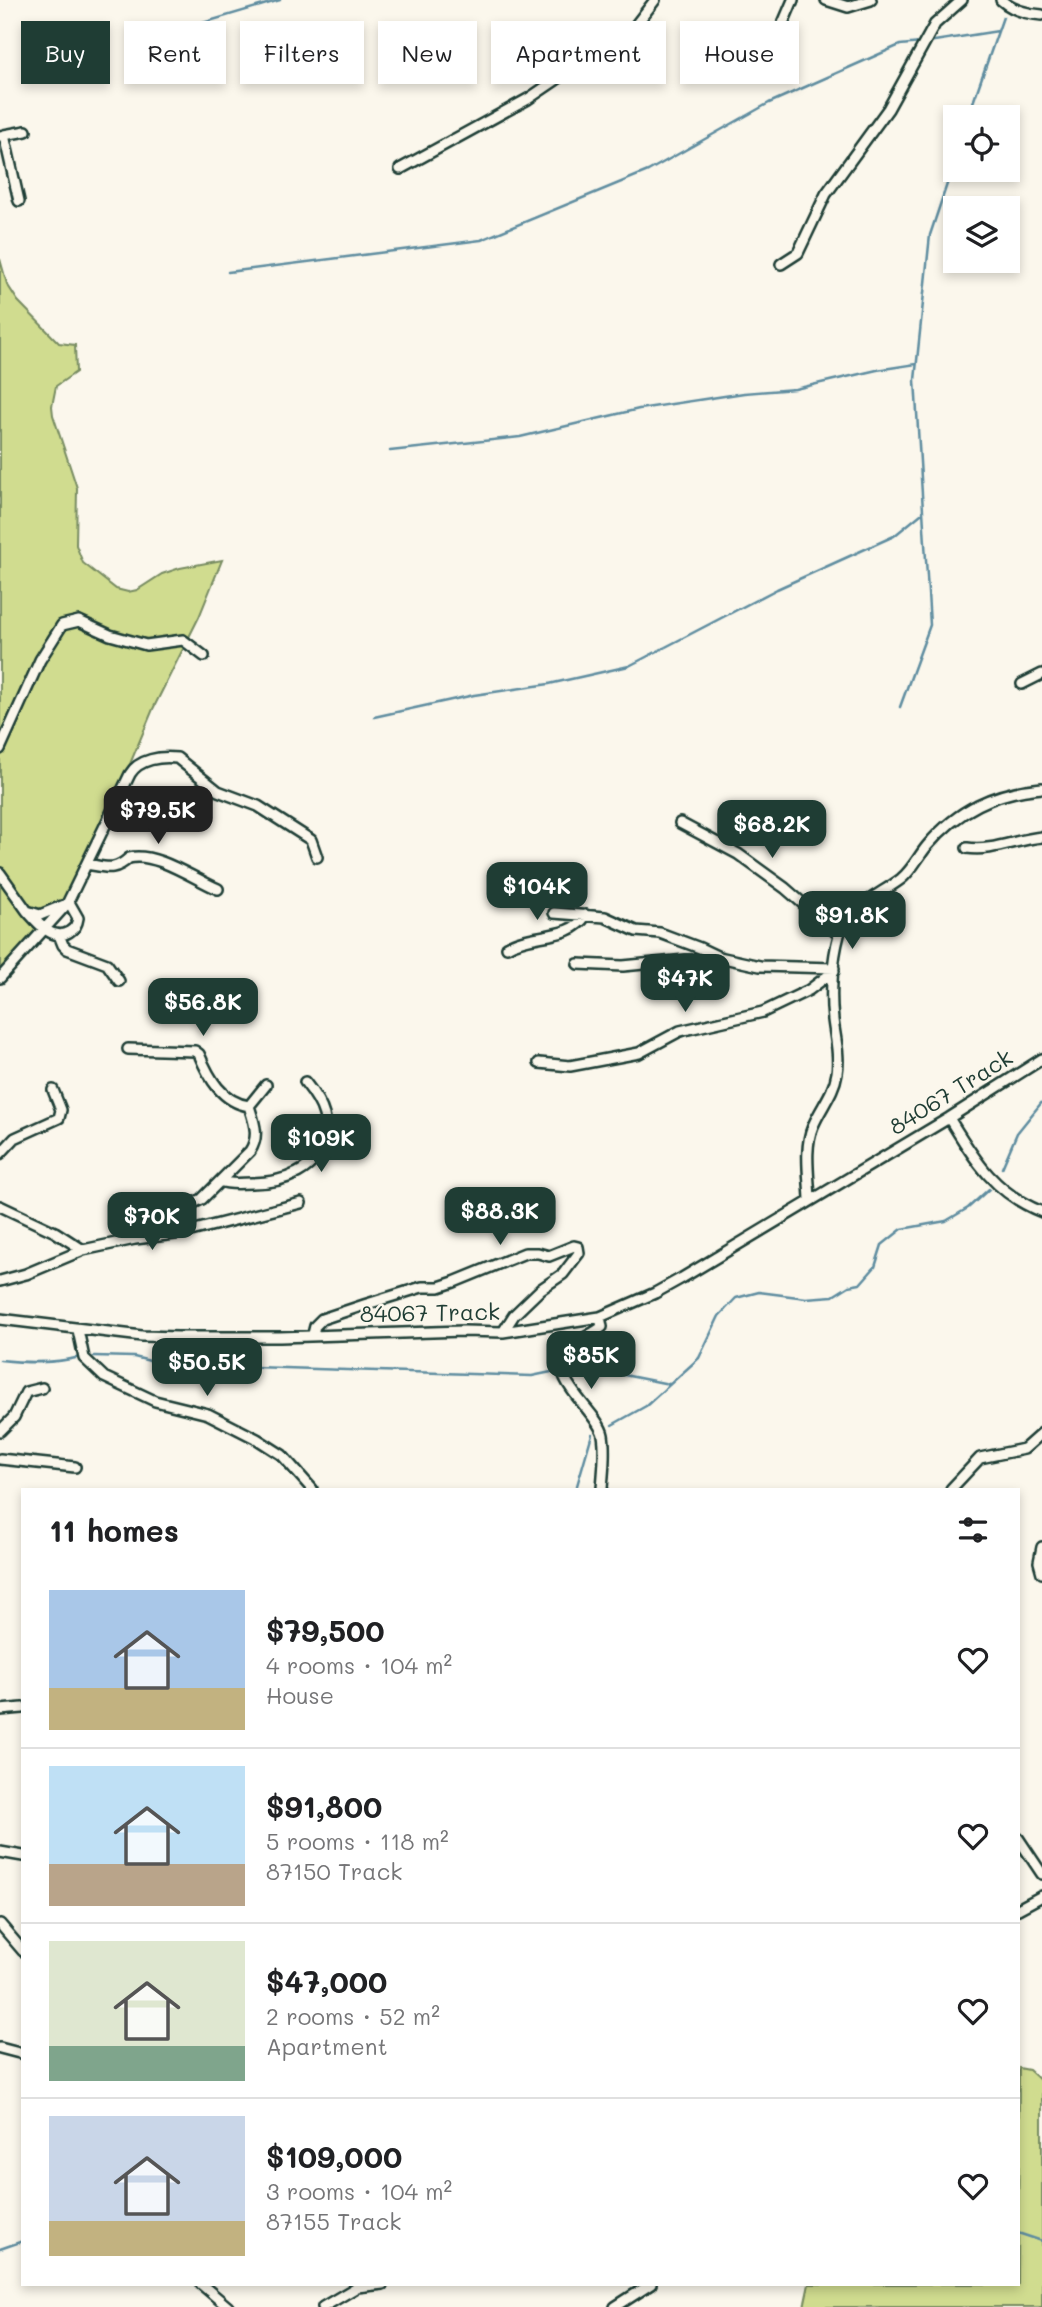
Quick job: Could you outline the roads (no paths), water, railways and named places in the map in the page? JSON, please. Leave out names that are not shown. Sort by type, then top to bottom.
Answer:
[{"type":"street","points":[[400,169],[528,99],[612,45],[635,26],[655,0]]},
{"type":"street","points":[[784,21],[793,0]]},
{"type":"street","points":[[826,0],[848,7],[871,0]]},
{"type":"street","points":[[781,264],[798,253],[826,194],[888,109],[935,24],[962,0]]},
{"type":"street","points":[[1001,0],[1010,8],[1042,15]]},
{"type":"street","points":[[19,201],[2,135],[26,131]]},
{"type":"street","points":[[0,749],[45,651],[59,628],[67,622],[79,621],[138,644],[152,645],[183,640],[204,656]]},
{"type":"street","points":[[1022,684],[1042,674]]},
{"type":"street","points":[[0,978],[68,904],[133,769],[153,759],[173,757],[218,791],[258,806],[311,840],[317,857]]},
{"type":"street","points":[[810,1199],[809,1137],[830,1096],[838,1070],[832,1016],[839,935],[852,914],[907,873],[929,844],[958,815],[994,797],[1019,790],[1042,788]]},
{"type":"street","points":[[680,823],[738,854],[785,888],[839,935]]},
{"type":"street","points":[[967,848],[979,850],[1042,837]]},
{"type":"street","points":[[87,864],[114,868],[129,858],[146,857],[218,889]]},
{"type":"street","points":[[0,873],[27,911],[46,930],[59,935],[66,934],[77,925],[77,914],[68,904]]},
{"type":"street","points":[[27,911],[40,915],[68,904]]},
{"type":"street","points":[[554,913],[611,919],[636,932],[660,933],[719,957],[760,966],[834,969]]},
{"type":"street","points":[[507,947],[525,939],[573,928],[582,922],[586,915]]},
{"type":"street","points":[[59,935],[67,949],[111,966],[119,981]]},
{"type":"street","points":[[578,964],[623,966],[719,957]]},
{"type":"street","points":[[539,1063],[570,1066],[639,1053],[680,1031],[763,1012],[809,990],[834,969]]},
{"type":"street","points":[[128,1049],[197,1052],[223,1095],[233,1102],[249,1105]]},
{"type":"street","name":"84067 Track","points":[[0,1319],[78,1330],[178,1337],[280,1337],[313,1334],[503,1332],[600,1317],[656,1293],[949,1118],[1042,1059]]},
{"type":"street","points":[[220,1181],[263,1183],[303,1170],[312,1162],[323,1143],[325,1116],[316,1096],[305,1082]]},
{"type":"street","points":[[249,1105],[266,1085]]},
{"type":"street","points":[[0,1154],[15,1138],[59,1118],[61,1110],[53,1090]]},
{"type":"street","points":[[107,1244],[202,1199],[250,1151],[255,1142],[255,1124],[249,1105]]},
{"type":"street","points":[[949,1118],[979,1166],[994,1183],[1029,1207],[1042,1212]]},
{"type":"street","points":[[0,1281],[26,1274],[83,1250],[183,1233],[301,1203]]},
{"type":"street","points":[[0,1206],[55,1232],[83,1250]]},
{"type":"street","points":[[313,1334],[315,1325],[323,1319],[364,1305],[422,1287],[439,1287],[525,1253],[549,1256],[574,1246],[578,1247],[579,1253],[566,1271],[541,1289],[514,1315],[503,1332]]},
{"type":"street","points":[[600,1317],[602,1326],[570,1347],[562,1365],[567,1382],[603,1435],[602,1488]]},
{"type":"street","points":[[78,1330],[85,1358],[104,1377],[155,1401],[208,1413],[257,1439],[282,1455],[311,1488]]},
{"type":"street","points":[[0,1431],[14,1417],[26,1392],[42,1388]]},
{"type":"street","points":[[952,1488],[980,1458],[1024,1449],[1042,1433]]},
{"type":"street","points":[[0,1459],[75,1467]]},
{"type":"street","points":[[1042,1547],[1039,1562],[1042,1573]]},
{"type":"street","points":[[0,1710],[21,1708]]},
{"type":"street","points":[[1020,1841],[1042,1874]]},
{"type":"street","points":[[0,1853],[21,1856]]},
{"type":"street","points":[[1020,1908],[1042,1896]]},
{"type":"street","points":[[0,1924],[21,1949]]},
{"type":"street","points":[[0,2048],[21,2053]]},
{"type":"street","points":[[203,2286],[228,2307]]},
{"type":"street","points":[[323,2307],[357,2287],[366,2286]]},
{"type":"street","points":[[615,2307],[648,2286]]},
{"type":"waterway","points":[[209,21],[280,0]]},
{"type":"waterway","points":[[972,105],[1003,17]]},
{"type":"waterway","points":[[928,42],[998,31]]},
{"type":"waterway","points":[[228,272],[481,240],[648,171],[769,103],[900,45],[921,43]]},
{"type":"waterway","points":[[900,707],[930,625],[915,380],[930,235],[948,182]]},
{"type":"waterway","points":[[390,451],[520,437],[639,409],[744,393],[795,389],[916,364]]},
{"type":"waterway","points":[[374,717],[629,666],[777,589],[894,536],[921,514]]},
{"type":"waterway","points":[[1002,1168],[1017,1133],[1042,1102]]},
{"type":"waterway","points":[[612,1425],[646,1406],[699,1358],[719,1316],[736,1298],[759,1292],[806,1298],[833,1296],[849,1286],[860,1284],[875,1267],[882,1245],[902,1229],[946,1221],[968,1208],[989,1189]]},
{"type":"waterway","points":[[94,1356],[134,1357],[162,1364],[532,1376],[556,1371]]},
{"type":"waterway","points":[[0,1360],[40,1362],[80,1357]]},
{"type":"waterway","points":[[569,1368],[604,1371],[669,1384]]},
{"type":"waterway","points":[[576,1488],[592,1434]]},
{"type":"waterway","points":[[1020,2234],[1042,2241]]},
{"type":"waterway","points":[[0,2249],[21,2242]]}]
